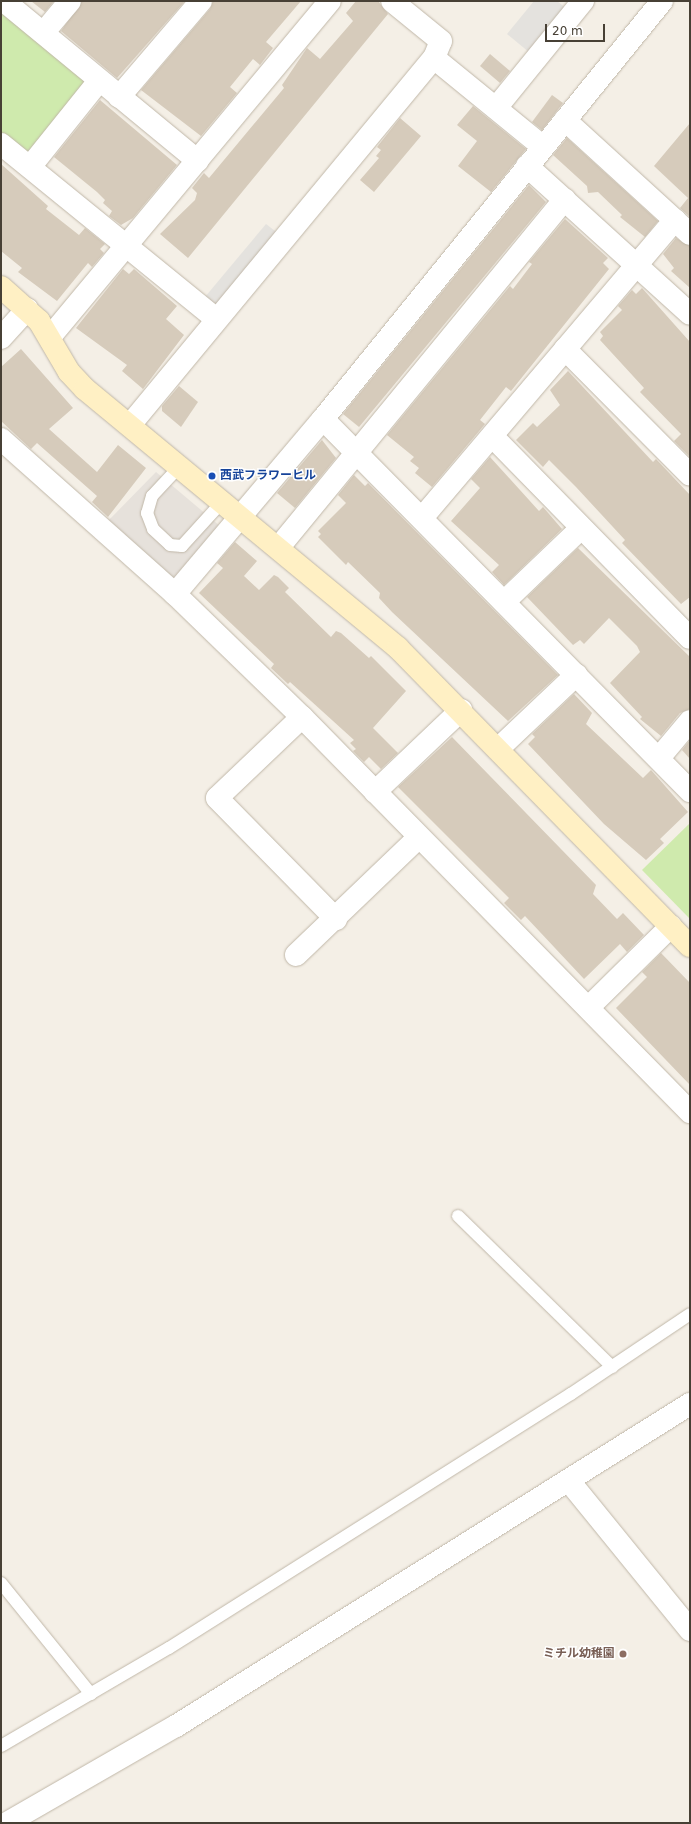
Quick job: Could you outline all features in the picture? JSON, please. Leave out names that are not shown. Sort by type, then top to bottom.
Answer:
[{"type":"street","points":[[4,1],[44,32],[99,81],[198,161]]},
{"type":"street","points":[[44,32],[70,1]]},
{"type":"street","points":[[119,97],[200,1]]},
{"type":"street","points":[[50,337],[330,1]]},
{"type":"street","points":[[130,425],[216,319],[434,58],[441,41],[392,1]]},
{"type":"street","points":[[496,108],[583,1]]},
{"type":"street","points":[[174,594],[323,419],[662,1]]},
{"type":"street","points":[[434,58],[543,147]]},
{"type":"street","points":[[30,167],[99,81]]},
{"type":"street","points":[[422,518],[493,437],[635,264],[682,227],[566,120]]},
{"type":"street","points":[[1,144],[216,319]]},
{"type":"street","points":[[527,166],[690,314]]},
{"type":"street","points":[[279,547],[359,453],[565,199]]},
{"type":"street","points":[[1,288],[27,309],[50,337],[69,372],[130,425],[361,614],[461,710],[690,946]]},
{"type":"street","points":[[1,338],[27,309]]},
{"type":"street","points":[[565,349],[690,475]]},
{"type":"street","points":[[323,419],[359,453],[690,791]]},
{"type":"street","points":[[493,437],[580,529],[690,638]]},
{"type":"street","points":[[1,439],[174,594],[302,717],[589,1007],[690,1112]]},
{"type":"street","points":[[504,602],[580,529]]},
{"type":"street","points":[[498,749],[576,675]]},
{"type":"street","points":[[375,792],[461,710]]},
{"type":"street","points":[[302,717],[217,798],[336,919]]},
{"type":"street","points":[[659,758],[690,721]]},
{"type":"street","points":[[296,955],[336,919],[420,837]]},
{"type":"street","points":[[589,1007],[671,926]]},
{"type":"street","points":[[7,1823],[34,1817],[176,1726],[690,1404]]},
{"type":"street","points":[[569,1481],[690,1630]]},
{"type":"lane","points":[[180,466],[152,496],[146,513],[152,529],[170,545],[182,546],[223,501]]},
{"type":"lane","points":[[458,1216],[612,1367]]},
{"type":"lane","points":[[1,1746],[91,1694],[612,1367],[690,1314]]},
{"type":"lane","points":[[1,1583],[91,1694]]},
{"type":"shaded area","points":[[534,1],[557,1],[567,9],[530,53],[507,34]]},
{"type":"shaded area","points":[[266,224],[279,234],[221,304],[214,305],[205,297]]},
{"type":"shaded area","points":[[156,472],[220,526],[177,578],[167,578],[106,523]]},
{"type":"green space","points":[[1,13],[85,79],[86,89],[33,151],[23,152],[1,133]]},
{"type":"green space","points":[[690,823],[690,919],[642,870]]},
{"type":"building","points":[[31,1],[54,1],[45,12]]},
{"type":"building","points":[[82,1],[185,1],[117,78],[61,31]]},
{"type":"building","points":[[213,1],[301,1],[266,42],[273,48],[260,65],[253,59],[230,87],[237,93],[201,136],[141,90],[210,9]]},
{"type":"building","points":[[356,1],[378,1],[388,14],[188,258],[160,234],[195,200],[197,193],[192,188],[204,173],[209,178],[284,88],[282,85],[307,48],[320,59],[353,21],[346,13]]},
{"type":"building","points":[[490,54],[510,71],[500,83],[480,66]]},
{"type":"building","points":[[552,95],[563,103],[542,130],[532,122]]},
{"type":"building","points":[[100,100],[177,165],[133,218],[121,225],[109,216],[112,211],[103,203],[105,200],[54,157]]},
{"type":"building","points":[[473,106],[526,149],[491,192],[458,166],[477,141],[457,125]]},
{"type":"building","points":[[400,118],[421,136],[374,192],[360,180],[379,158],[376,156],[381,150],[377,147]]},
{"type":"building","points":[[690,123],[690,217],[680,208],[688,198],[654,166]]},
{"type":"building","points":[[567,138],[658,221],[645,237],[620,217],[622,215],[598,192],[588,193],[587,186],[553,155]]},
{"type":"building","points":[[1,164],[48,206],[46,209],[79,235],[85,228],[105,244],[100,249],[104,253],[92,267],[88,263],[57,301],[18,272],[22,268],[1,251]]},
{"type":"building","points":[[529,185],[546,202],[359,427],[343,414]]},
{"type":"building","points":[[565,219],[608,258],[603,263],[609,269],[511,391],[506,387],[480,420],[485,424],[432,487],[415,473],[419,468],[410,461],[414,457],[387,435],[510,286],[513,289],[532,264],[529,262]]},
{"type":"building","points":[[676,238],[690,246],[690,288],[671,271],[674,268],[663,254]]},
{"type":"building","points":[[123,269],[129,274],[134,269],[177,306],[166,319],[184,335],[143,389],[122,371],[127,365],[76,328]]},
{"type":"building","points":[[642,288],[690,342],[690,457],[674,441],[681,434],[640,392],[644,388],[600,340],[603,336],[600,332],[622,310],[618,306],[632,290],[636,294]]},
{"type":"building","points":[[21,349],[73,408],[49,429],[97,472],[118,445],[146,468],[108,517],[92,502],[97,496],[37,443],[31,449],[1,421],[1,367]]},
{"type":"building","points":[[568,371],[653,462],[656,459],[690,495],[690,597],[681,604],[622,543],[625,540],[549,460],[543,467],[516,440],[533,423],[537,427],[560,405],[550,390]]},
{"type":"building","points":[[179,386],[198,402],[181,427],[162,411],[162,406]]},
{"type":"building","points":[[322,440],[336,458],[295,508],[277,493]]},
{"type":"building","points":[[490,457],[539,511],[543,507],[562,529],[504,585],[492,572],[499,565],[451,521],[480,488],[471,479]]},
{"type":"building","points":[[354,475],[365,486],[368,483],[558,675],[508,721],[392,612],[379,598],[380,593],[348,562],[346,565],[318,537],[321,534],[318,531],[346,503],[338,495]]},
{"type":"building","points":[[235,542],[257,561],[244,576],[259,590],[274,575],[278,577],[289,588],[285,592],[331,637],[336,631],[341,633],[369,658],[371,656],[406,691],[373,728],[398,753],[381,769],[369,757],[364,762],[353,751],[356,749],[350,743],[354,740],[290,682],[288,684],[271,668],[274,664],[199,593],[223,568],[217,563]]},
{"type":"building","points":[[578,548],[690,657],[690,709],[680,713],[661,736],[640,719],[642,717],[610,683],[640,652],[637,646],[609,618],[584,644],[580,640],[573,645],[527,597]]},
{"type":"building","points":[[574,694],[592,713],[586,724],[643,778],[651,770],[688,812],[660,839],[664,843],[646,860],[604,824],[528,744],[535,737],[532,734]]},
{"type":"building","points":[[452,737],[596,885],[593,894],[617,919],[623,913],[644,935],[627,952],[620,944],[584,979],[525,916],[521,920],[504,903],[509,898],[398,787]]},
{"type":"building","points":[[690,740],[690,759],[682,750]]},
{"type":"building","points":[[661,953],[690,983],[690,1085],[616,1008],[647,977],[642,972]]},
{"type":"place","name":"西武フラワーヒル","points":[[212,476]]},
{"type":"place","name":"ミチル幼稚園","points":[[623,1654]]}]
